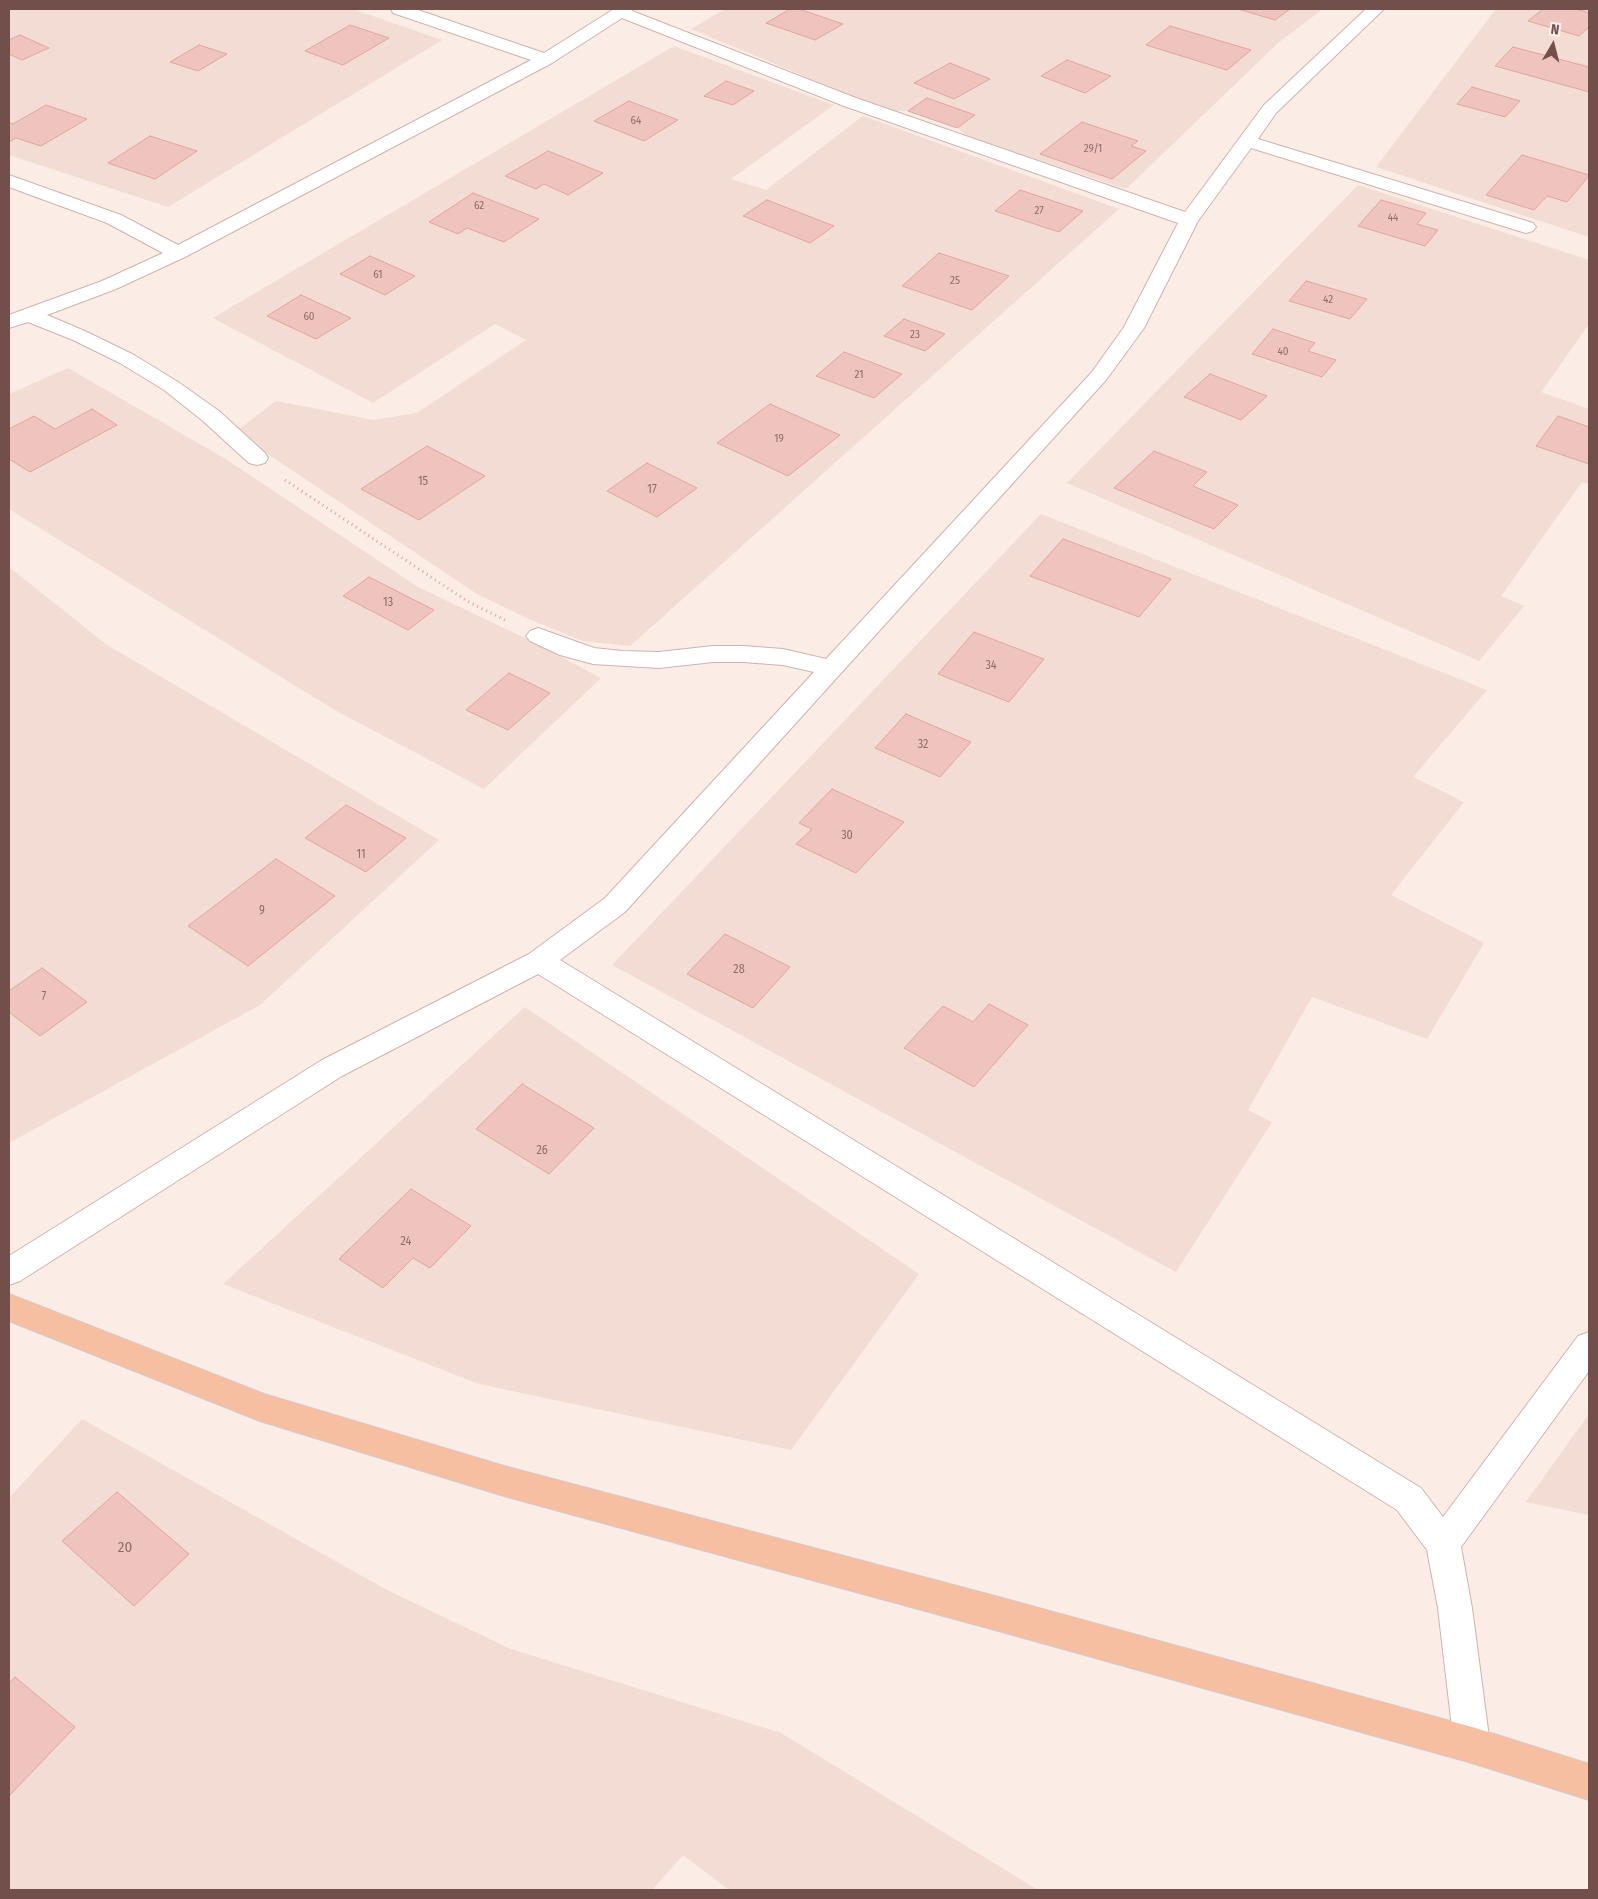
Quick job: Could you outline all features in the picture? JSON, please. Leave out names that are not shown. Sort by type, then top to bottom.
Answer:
[{"type":"main road","points":[[11,1312],[260,1407],[504,1481],[995,1613],[1472,1745],[1589,1782]]},
{"type":"street","points":[[399,9],[546,59]]},
{"type":"street","points":[[9,1272],[332,1068],[540,961],[614,905],[1099,376],[1134,328],[1189,220],[1270,109],[1376,9]]},
{"type":"street","points":[[9,322],[109,284],[178,252],[546,59],[623,10],[850,102],[1189,220]]},
{"type":"street","points":[[1246,141],[1526,227]]},
{"type":"street","points":[[9,181],[114,219],[178,252]]},
{"type":"street","points":[[29,315],[80,336],[127,359],[171,386],[211,416],[257,458]]},
{"type":"street","points":[[538,636],[569,650],[593,656],[659,660],[713,654],[743,654],[783,658],[832,668]]},
{"type":"street","points":[[540,961],[1409,1499],[1443,1544],[1455,1608],[1472,1745]]},
{"type":"street","points":[[1443,1544],[1589,1346]]},
{"type":"path","points":[[257,458],[276,474],[467,601],[538,636]]},
{"type":"shaded area","points":[[9,9],[353,9],[442,40],[168,207],[9,155]]},
{"type":"shaded area","points":[[725,9],[1323,9],[1278,43],[1126,189],[970,137],[957,128],[908,111],[888,111],[691,29]]},
{"type":"shaded area","points":[[1496,9],[1589,9],[1589,237],[1376,167]]},
{"type":"shaded area","points":[[674,46],[834,105],[731,179],[766,190],[863,116],[1119,209],[630,646],[583,641],[531,620],[477,594],[235,432],[276,401],[374,420],[417,413],[526,340],[495,324],[373,403],[213,318]]},
{"type":"shaded area","points":[[1358,185],[1589,260],[1589,324],[1541,392],[1589,409],[1589,484],[1582,482],[1501,596],[1524,606],[1479,661],[1067,483]]},
{"type":"shaded area","points":[[68,368],[224,458],[418,587],[531,641],[601,678],[484,789],[333,709],[9,509],[9,394]]},
{"type":"shaded area","points":[[1041,514],[1487,690],[1413,777],[1464,802],[1391,895],[1484,943],[1427,1039],[1312,997],[1248,1110],[1272,1122],[1176,1272],[612,965]]},
{"type":"shaded area","points":[[9,567],[107,645],[439,840],[260,1005],[9,1143]]},
{"type":"shaded area","points":[[525,1007],[919,1274],[791,1450],[479,1384],[223,1284]]},
{"type":"shaded area","points":[[1589,1414],[1589,1515],[1526,1502]]},
{"type":"shaded area","points":[[82,1419],[387,1590],[511,1649],[781,1733],[1038,1890],[729,1890],[683,1855],[652,1890],[9,1890],[9,1498]]},
{"type":"building","points":[[790,9],[799,9],[843,24],[815,40],[766,23]]},
{"type":"building","points":[[1238,9],[1290,9],[1275,20]]},
{"type":"building","points":[[1543,9],[1576,9],[1589,13],[1589,27],[1579,36],[1528,21]]},
{"type":"building","points":[[350,25],[389,38],[343,65],[305,51]]},
{"type":"building","points":[[1170,26],[1251,50],[1227,70],[1146,45]]},
{"type":"building","points":[[20,35],[49,48],[22,60],[9,54],[9,40]]},
{"type":"building","points":[[199,45],[227,54],[198,71],[170,62]]},
{"type":"building","points":[[1513,47],[1589,67],[1589,92],[1495,66]]},
{"type":"building","points":[[1067,60],[1111,76],[1085,93],[1041,76]]},
{"type":"building","points":[[950,63],[990,79],[954,99],[914,83]]},
{"type":"building","points":[[726,81],[754,91],[733,105],[704,96]]},
{"type":"building","points":[[1472,87],[1520,101],[1505,117],[1457,104]]},
{"type":"building","points":[[927,98],[975,115],[957,128],[908,111]]},
{"type":"building","points":[[629,101],[678,120],[644,141],[594,121]]},
{"type":"building","points":[[46,105],[87,119],[41,146],[16,138],[9,142],[9,123],[13,124]]},
{"type":"building","points":[[1082,122],[1138,141],[1131,146],[1146,151],[1112,179],[1040,154]]},
{"type":"building","points":[[150,136],[197,151],[155,179],[108,163]]},
{"type":"building","points":[[548,151],[603,173],[568,195],[544,184],[536,189],[505,176]]},
{"type":"building","points":[[1522,155],[1589,176],[1567,202],[1547,196],[1534,210],[1486,195]]},
{"type":"building","points":[[1020,190],[1083,211],[1059,232],[995,211]]},
{"type":"building","points":[[473,193],[539,219],[504,242],[467,228],[458,234],[429,222]]},
{"type":"building","points":[[767,200],[834,226],[810,243],[743,216]]},
{"type":"building","points":[[1381,200],[1426,213],[1417,224],[1438,230],[1425,246],[1358,226]]},
{"type":"building","points":[[939,253],[1009,276],[972,310],[902,286]]},
{"type":"building","points":[[370,256],[415,276],[385,295],[340,274]]},
{"type":"building","points":[[1306,281],[1367,299],[1350,319],[1289,301]]},
{"type":"building","points":[[301,295],[351,318],[316,339],[267,316]]},
{"type":"building","points":[[904,319],[945,334],[925,351],[884,336]]},
{"type":"building","points":[[1273,329],[1315,343],[1308,351],[1336,360],[1322,377],[1252,354]]},
{"type":"building","points":[[844,352],[902,374],[874,398],[816,376]]},
{"type":"building","points":[[1210,374],[1267,396],[1241,420],[1184,397]]},
{"type":"building","points":[[770,404],[840,435],[788,476],[717,443]]},
{"type":"building","points":[[92,409],[117,425],[30,472],[9,459],[9,429],[34,416],[55,429]]},
{"type":"building","points":[[1558,416],[1589,427],[1589,464],[1536,446]]},
{"type":"building","points":[[427,446],[485,476],[419,520],[361,489]]},
{"type":"building","points":[[1154,451],[1207,472],[1193,486],[1238,505],[1214,529],[1114,488]]},
{"type":"building","points":[[647,463],[697,488],[657,517],[607,491]]},
{"type":"building","points":[[1063,539],[1171,579],[1139,617],[1030,576]]},
{"type":"building","points":[[369,577],[434,610],[408,630],[343,596]]},
{"type":"building","points":[[974,632],[1044,659],[1009,702],[938,674]]},
{"type":"building","points":[[509,673],[550,693],[508,730],[466,710]]},
{"type":"building","points":[[906,714],[971,742],[940,777],[875,748]]},
{"type":"building","points":[[832,789],[904,822],[856,873],[796,844],[812,829],[799,823]]},
{"type":"building","points":[[346,805],[406,838],[366,872],[305,838]]},
{"type":"building","points":[[276,859],[335,896],[248,966],[188,926]]},
{"type":"building","points":[[725,934],[790,967],[753,1008],[687,974]]},
{"type":"building","points":[[42,968],[87,1002],[40,1036],[9,1012],[9,991]]},
{"type":"building","points":[[989,1004],[1028,1025],[974,1087],[904,1048],[943,1006],[973,1022]]},
{"type":"building","points":[[522,1084],[594,1128],[549,1174],[476,1129]]},
{"type":"building","points":[[411,1189],[471,1226],[430,1268],[413,1258],[383,1288],[339,1259]]},
{"type":"building","points":[[117,1492],[189,1554],[134,1606],[62,1541]]},
{"type":"building","points":[[15,1677],[75,1727],[9,1796],[9,1683]]}]
